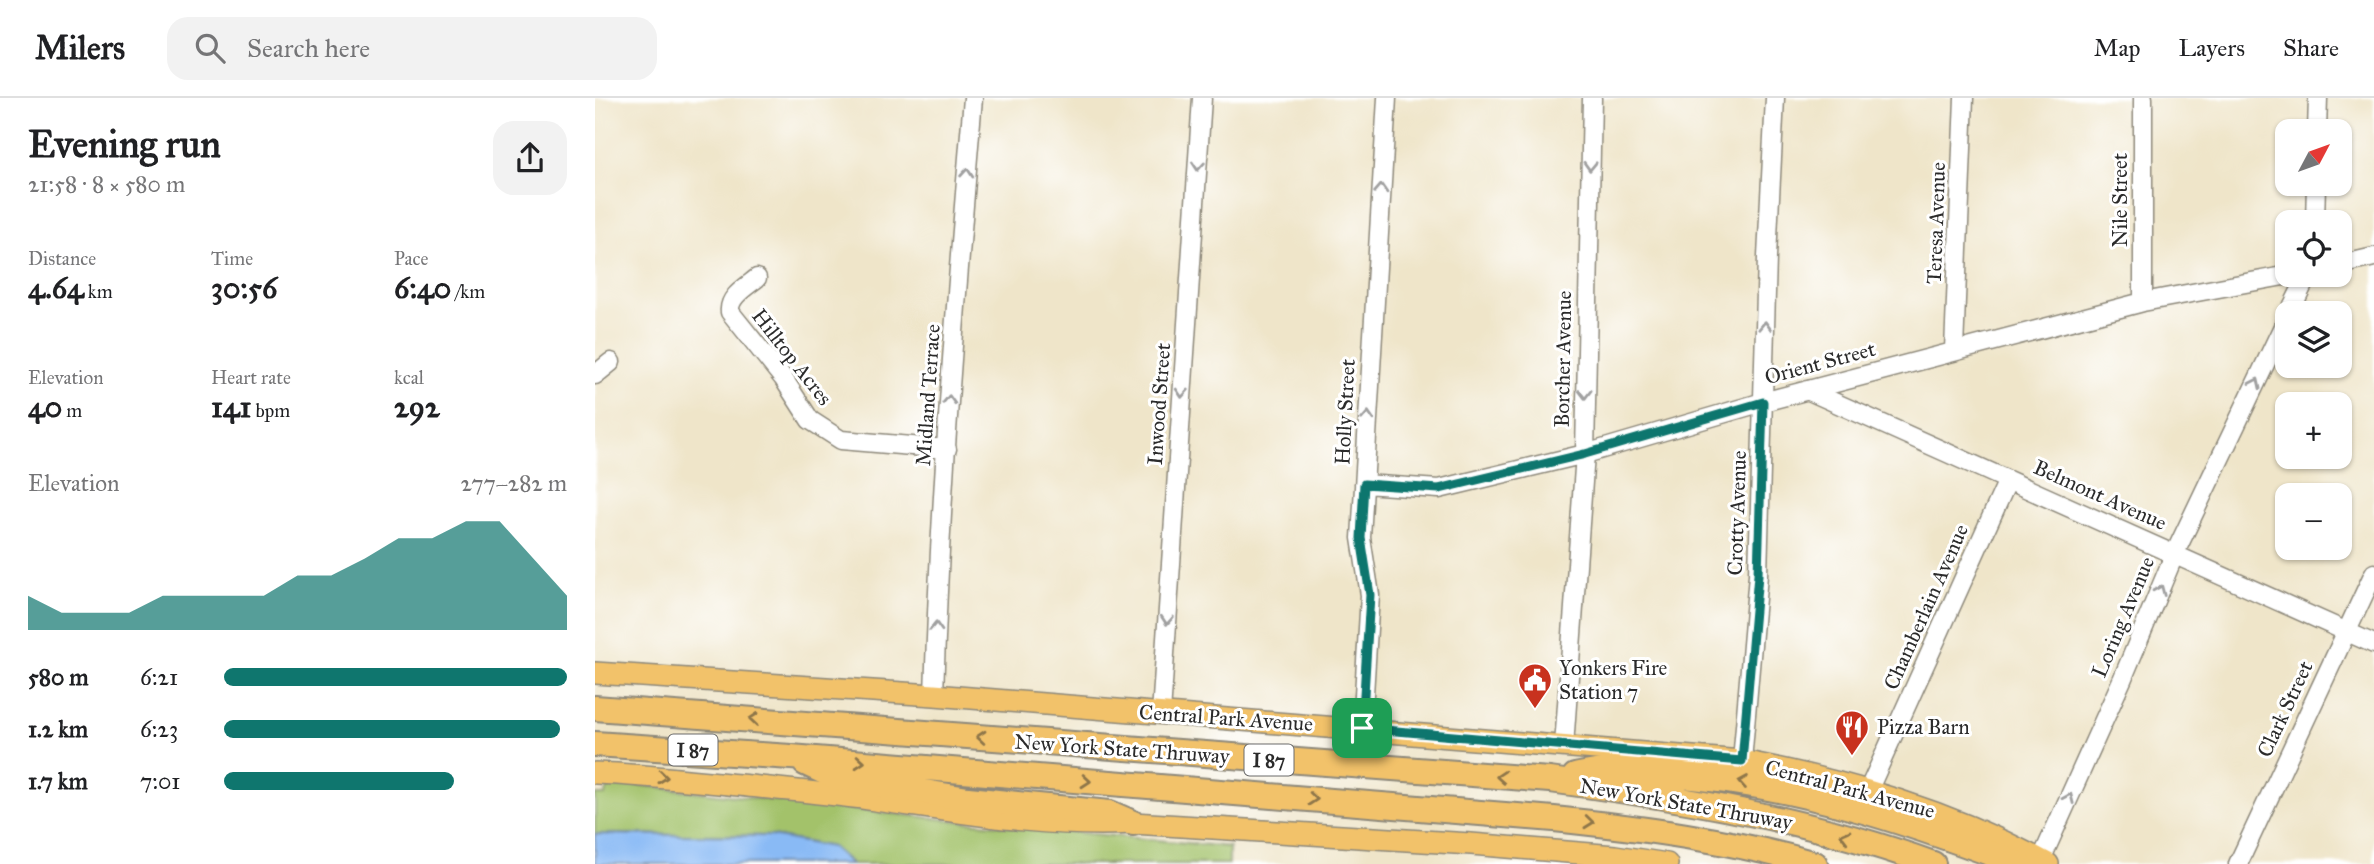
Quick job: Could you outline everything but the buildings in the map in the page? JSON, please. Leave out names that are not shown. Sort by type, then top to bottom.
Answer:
[{"type":"highway","name":"New York State Thruway","points":[[595,708],[1550,780],[1697,801],[1755,813],[1869,842],[1933,864]]},
{"type":"highway","name":"New York State Thruway","points":[[595,744],[792,757],[1577,821],[1659,831],[1815,864]]},
{"type":"highway","points":[[792,757],[837,778],[968,799],[1110,813],[1133,823]]},
{"type":"highway","points":[[1550,780],[1606,771],[1693,776],[1765,785],[1899,821],[2036,863]]},
{"type":"main road","name":"Central Park Avenue","points":[[595,673],[935,695],[1742,761],[1809,774],[1946,815],[2036,863]]},
{"type":"main road","points":[[595,773],[639,775],[871,799],[983,816],[1472,844],[1615,856],[1667,864]]},
{"type":"street","name":"Midland Terrace","points":[[935,695],[938,575],[950,380],[973,98]]},
{"type":"street","name":"Inwood Street","points":[[1161,714],[1202,98]]},
{"type":"street","name":"Holly Street","points":[[1362,728],[1370,595],[1361,538],[1387,98]]},
{"type":"street","name":"Borcher Avenue","points":[[1564,746],[1585,454],[1592,98]]},
{"type":"street","name":"Crotty Avenue","points":[[1742,761],[1758,575],[1775,98]]},
{"type":"street","name":"Teresa Avenue","points":[[1954,350],[1963,98]]},
{"type":"street","name":"Nile Street","points":[[2143,98],[2143,302]]},
{"type":"street","points":[[2317,119],[2318,98]]},
{"type":"street","points":[[2352,262],[2374,257]]},
{"type":"street","name":"Hilltop Acres","points":[[757,278],[733,298],[729,305],[730,312],[783,378],[810,420],[841,440],[947,449]]},
{"type":"street","name":"Orient Street","points":[[1364,484],[1439,489],[1585,454],[1807,390],[2143,302],[2275,278]]},
{"type":"street","name":"Loring Avenue","points":[[2036,863],[2122,680],[2175,553],[2275,342]]},
{"type":"street","points":[[595,375],[611,362]]},
{"type":"street","name":"Belmont Avenue","points":[[1807,390],[2374,644]]},
{"type":"street","name":"Chamberlain Avenue","points":[[1868,791],[2008,480]]},
{"type":"street","name":"Clark Street","points":[[2238,864],[2374,573]]},
{"type":"green space","points":[[611,782],[968,822],[1229,847],[1229,864],[852,864],[831,847],[772,836],[595,834],[595,795],[605,795]]},
{"type":"water","points":[[595,834],[772,836],[832,847],[851,864],[595,864]]},
{"type":"place","name":"Yonkers Fire Station 7","points":[[1535,710]]},
{"type":"place","name":"Pizza Barn","points":[[1852,757]]},
{"type":"route","points":[[1763,402],[1758,575],[1742,761],[1362,728],[1370,595],[1361,538],[1364,484],[1439,489],[1585,454],[1763,402]]}]
